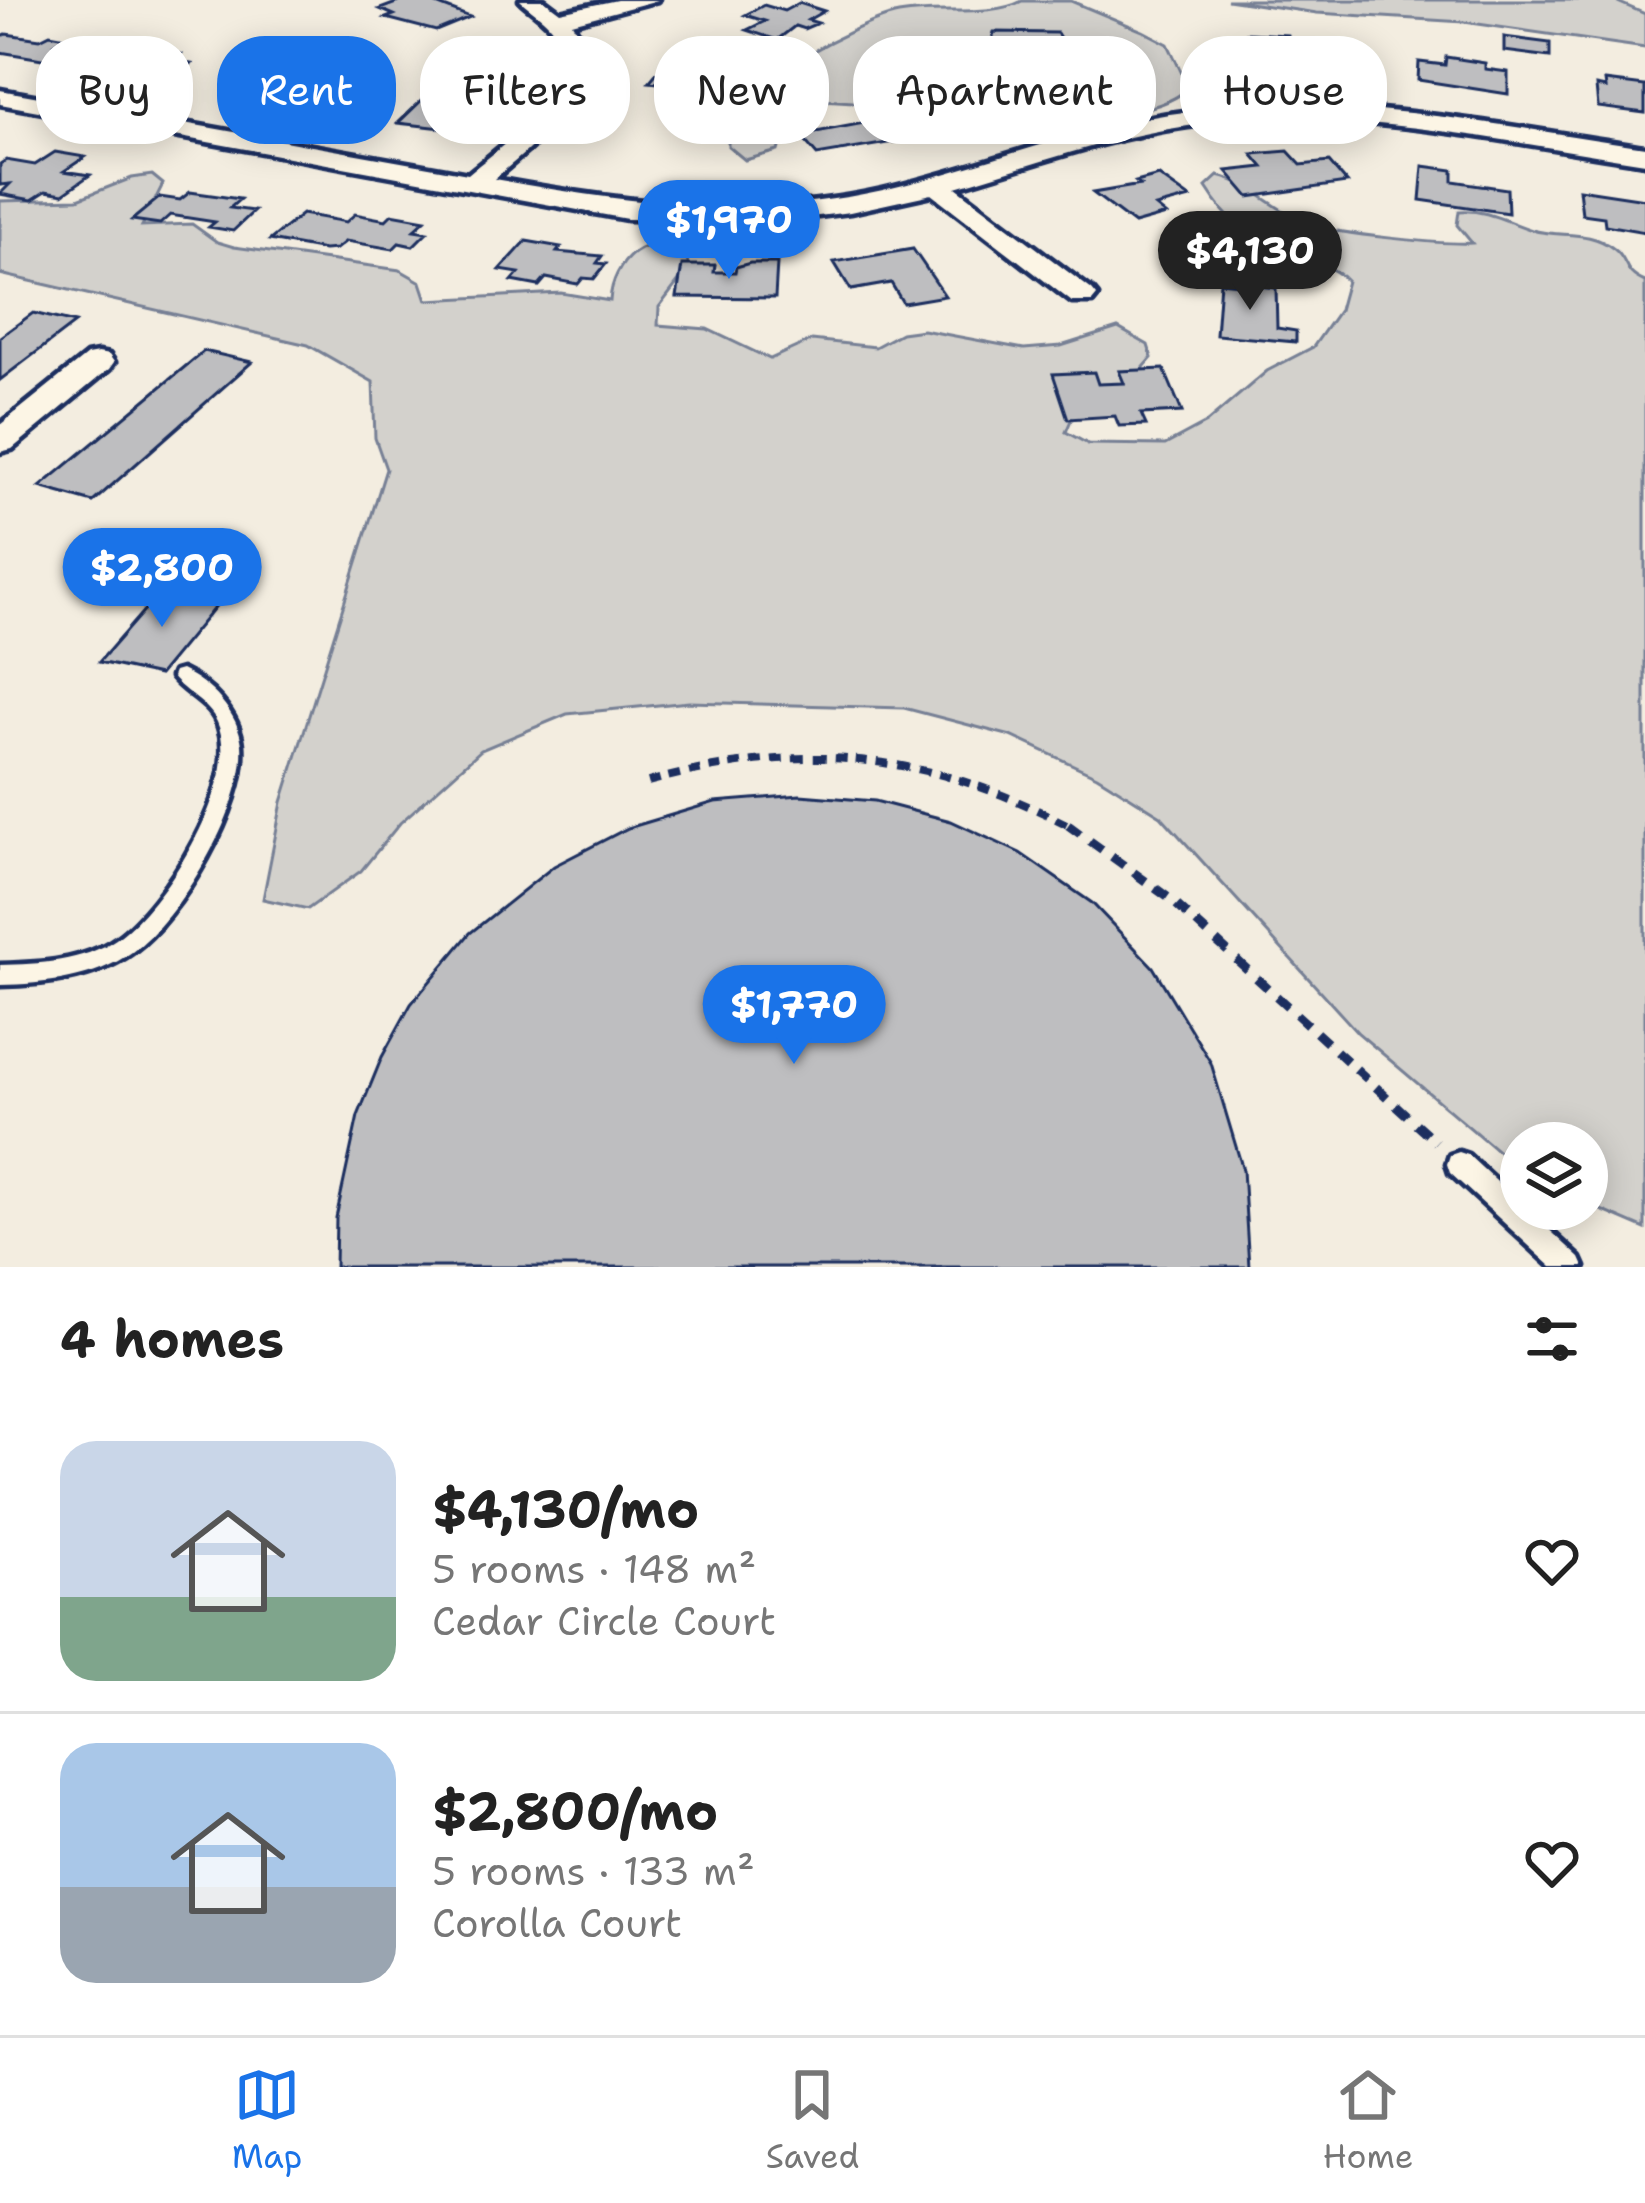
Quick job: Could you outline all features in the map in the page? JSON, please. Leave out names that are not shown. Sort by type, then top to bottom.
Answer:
[{"type":"street","points":[[472,184],[535,128],[569,86],[574,59],[570,36],[559,19],[531,0]]},
{"type":"street","points":[[559,19],[646,0]]},
{"type":"street","points":[[0,97],[627,211],[730,217],[836,207],[1158,123],[1247,113],[1371,118],[1645,155]]},
{"type":"street","points":[[936,184],[1082,296]]},
{"type":"street","points":[[0,442],[98,362]]},
{"type":"lane","points":[[0,976],[76,969],[126,945],[158,915],[188,866],[216,819],[230,777],[233,738],[224,716],[181,677]]},
{"type":"lane","points":[[1459,1164],[1571,1267]]},
{"type":"path","points":[[648,782],[699,765],[798,752],[904,760],[989,785],[1081,832],[1214,937],[1459,1164]]},
{"type":"shaded area","points":[[1227,0],[1613,0],[1645,14],[1645,48],[1464,22],[1317,13]]},
{"type":"shaded area","points":[[1022,1],[1071,1],[1153,36],[853,36],[853,102],[829,100],[830,42],[894,15]]},
{"type":"shaded area","points":[[1156,38],[1168,44],[1180,69],[1180,94],[1156,106]]},
{"type":"shaded area","points":[[780,144],[778,151],[745,160],[728,146]]},
{"type":"shaded area","points":[[152,175],[163,184],[142,226],[192,224],[217,242],[234,247],[400,270],[421,282],[427,300],[561,293],[610,301],[617,273],[635,252],[658,244],[672,247],[686,255],[689,268],[659,307],[658,325],[707,329],[770,359],[812,340],[875,347],[901,333],[923,330],[1024,349],[1061,346],[1118,328],[1148,345],[1152,358],[1132,381],[1080,399],[1066,432],[1088,444],[1165,445],[1206,423],[1267,371],[1313,347],[1339,310],[1347,281],[1326,267],[1273,250],[1240,228],[1206,187],[1218,176],[1324,228],[1472,243],[1457,225],[1459,211],[1469,211],[1532,230],[1584,236],[1614,249],[1632,274],[1645,282],[1645,1229],[1608,1213],[1608,1122],[1500,1122],[1500,1153],[1358,1033],[1161,816],[1097,776],[1011,736],[904,708],[689,702],[567,714],[481,750],[400,823],[361,871],[308,909],[263,899],[282,802],[386,469],[375,438],[373,382],[308,345],[0,274],[0,201],[78,199]]},
{"type":"building","points":[[404,0],[426,0],[470,17],[436,31],[386,18],[394,15],[380,9]]},
{"type":"building","points":[[799,3],[824,11],[808,20],[818,23],[804,29],[795,26],[782,36],[747,30],[765,21],[745,15],[764,5],[784,11]]},
{"type":"building","points":[[994,32],[1059,36],[993,36]]},
{"type":"building","points":[[0,37],[36,38],[36,58],[0,52]]},
{"type":"building","points":[[1504,37],[1550,43],[1550,57],[1504,51]]},
{"type":"building","points":[[1446,57],[1508,72],[1508,94],[1418,80],[1419,62],[1445,65]]},
{"type":"building","points":[[1605,81],[1645,86],[1645,113],[1598,107],[1596,86],[1606,88]]},
{"type":"building","points":[[420,102],[420,126],[398,123]]},
{"type":"building","points":[[853,125],[853,144],[882,144],[817,155],[808,144],[829,144],[829,130]]},
{"type":"building","points":[[1288,151],[1301,165],[1329,162],[1347,183],[1249,197],[1227,171],[1263,167],[1252,154]]},
{"type":"building","points":[[55,152],[85,157],[64,171],[90,175],[63,194],[46,191],[32,200],[0,194],[10,184],[0,185],[0,164],[6,160],[35,165]]},
{"type":"building","points":[[1423,166],[1453,170],[1453,181],[1507,189],[1508,213],[1420,200]]},
{"type":"building","points":[[1159,176],[1190,198],[1156,207],[1166,215],[1134,224],[1093,193],[1140,185],[1136,182]]},
{"type":"building","points":[[1579,189],[1645,199],[1645,232],[1605,225],[1604,217],[1582,214]]},
{"type":"building","points":[[190,192],[240,199],[230,208],[254,211],[233,231],[209,227],[215,222],[170,215],[160,224],[132,220],[160,197],[180,200]]},
{"type":"building","points":[[302,214],[346,222],[355,214],[386,220],[392,214],[425,220],[414,230],[427,232],[413,246],[399,243],[393,249],[346,241],[336,249],[324,250],[270,240]]},
{"type":"building","points":[[526,241],[561,247],[557,252],[602,256],[597,263],[606,264],[594,279],[583,278],[578,284],[546,278],[539,286],[512,281],[519,273],[500,270]]},
{"type":"building","points":[[913,249],[945,296],[903,303],[891,283],[851,290],[834,262]]},
{"type":"building","points":[[777,263],[775,298],[677,297],[682,265],[715,265],[714,272],[735,272],[736,267]]},
{"type":"building","points":[[1220,282],[1276,288],[1277,328],[1296,331],[1296,342],[1216,335]]},
{"type":"building","points":[[33,313],[75,323],[0,380],[0,337]]},
{"type":"building","points":[[204,351],[252,362],[93,502],[40,487]]},
{"type":"building","points":[[1164,369],[1182,412],[1141,414],[1146,425],[1119,426],[1115,416],[1068,419],[1053,374],[1094,372],[1098,384],[1124,383],[1119,371]]},
{"type":"building","points":[[167,584],[224,596],[159,675],[99,662]]},
{"type":"building","points":[[800,795],[875,801],[951,821],[1020,853],[1092,903],[1153,967],[1211,1063],[1243,1170],[1249,1267],[335,1267],[336,1218],[358,1116],[411,1004],[470,933],[554,866],[628,828],[715,802]]}]
